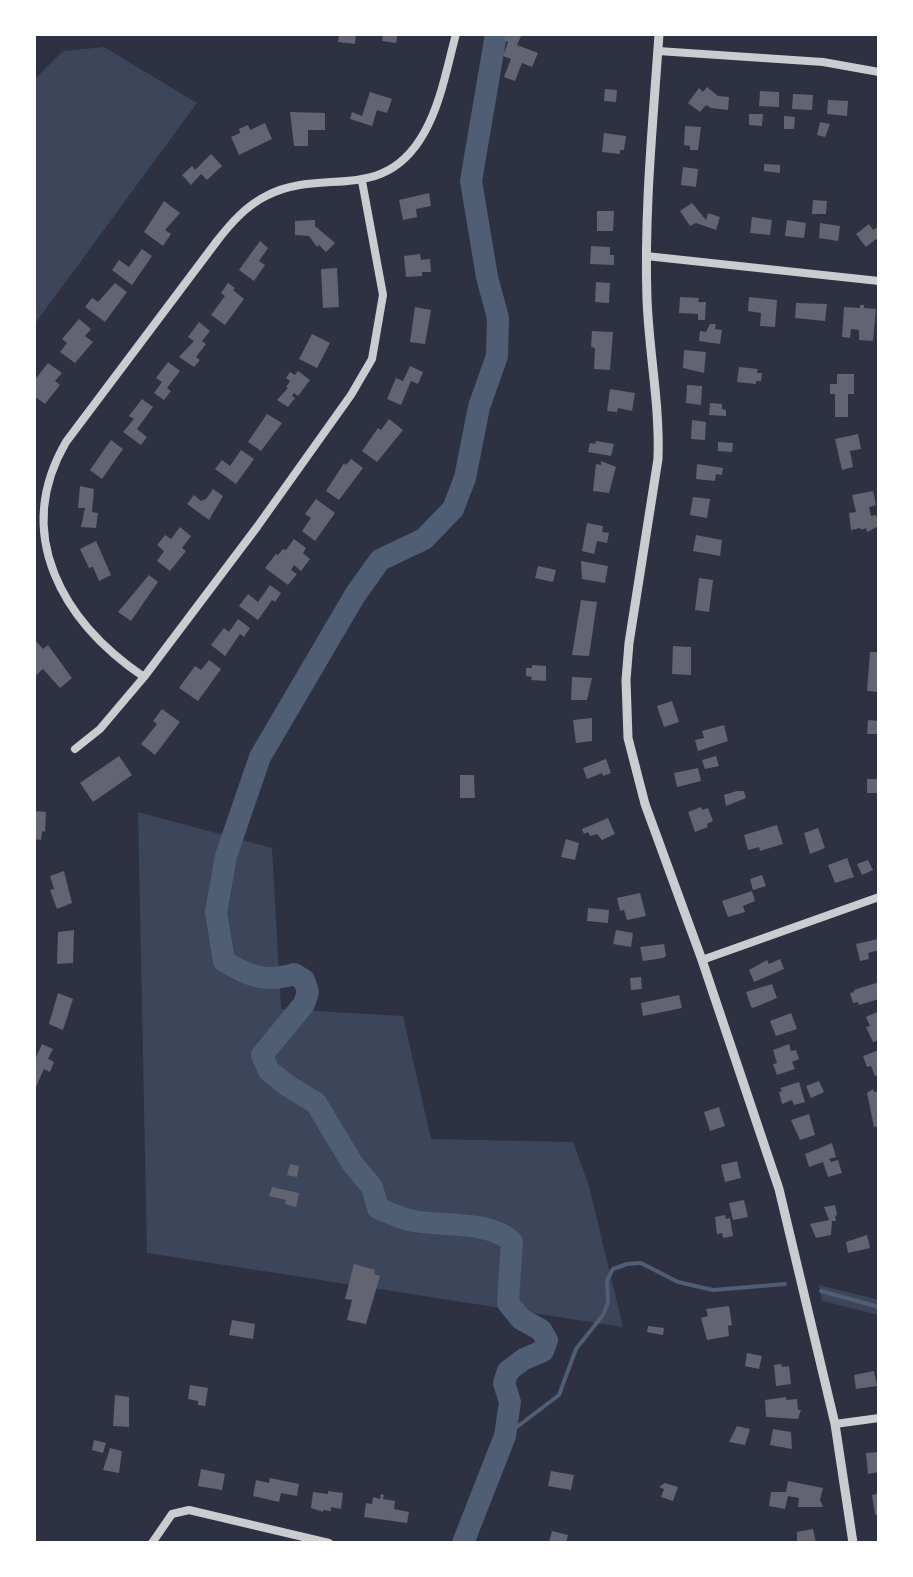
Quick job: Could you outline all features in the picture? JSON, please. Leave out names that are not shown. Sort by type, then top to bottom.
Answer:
[{"type":"street","points":[[144,677],[94,637],[59,584],[47,555],[44,515],[52,466],[66,442],[179,291],[245,209],[286,188],[362,181],[406,156],[423,135],[433,114],[456,34]]},
{"type":"street","points":[[659,34],[646,256],[647,303],[659,429],[658,459],[629,643],[625,710],[628,738],[645,804],[702,960],[779,1189],[835,1424],[853,1543]]},
{"type":"street","points":[[658,51],[823,62],[879,72]]},
{"type":"street","points":[[75,749],[100,729],[144,677],[257,527],[351,395],[372,359],[383,295],[362,181]]},
{"type":"street","points":[[646,256],[879,281]]},
{"type":"street","points":[[702,960],[879,897]]},
{"type":"street","points":[[835,1424],[879,1418]]},
{"type":"street","points":[[152,1543],[172,1514],[189,1510],[329,1543]]},
{"type":"shaded area","points":[[104,47],[197,103],[34,325],[34,80],[63,51]]},
{"type":"shaded area","points":[[138,812],[272,848],[281,1009],[403,1016],[431,1139],[573,1142],[589,1186],[623,1327],[147,1253]]},
{"type":"shaded area","points":[[819,1285],[879,1300],[879,1315],[822,1301]]},
{"type":"building","points":[[339,34],[356,34],[355,44],[338,42]]},
{"type":"building","points":[[383,34],[398,34],[396,43],[382,41]]},
{"type":"building","points":[[507,34],[522,34],[517,45],[538,53],[532,67],[522,63],[515,81],[504,77],[511,59],[503,56],[508,42],[504,40]]},
{"type":"building","points":[[707,87],[718,96],[729,97],[728,110],[706,105],[700,112],[688,103],[699,88],[703,92]]},
{"type":"building","points":[[605,89],[617,90],[616,102],[604,101]]},
{"type":"building","points":[[760,91],[779,92],[779,107],[759,106]]},
{"type":"building","points":[[370,92],[392,99],[387,113],[377,110],[372,126],[350,119],[352,112],[362,116]]},
{"type":"building","points":[[793,94],[813,95],[812,110],[792,109]]},
{"type":"building","points":[[828,100],[848,101],[847,116],[827,114]]},
{"type":"building","points":[[290,112],[325,113],[325,130],[308,130],[308,146],[294,146]]},
{"type":"building","points":[[749,114],[763,114],[762,126],[749,125]]},
{"type":"building","points":[[784,116],[795,117],[794,129],[784,129]]},
{"type":"building","points":[[820,122],[830,124],[825,137],[817,135]]},
{"type":"building","points":[[265,123],[272,139],[239,155],[231,137],[248,125],[250,130]]},
{"type":"building","points":[[685,126],[701,127],[698,150],[690,150],[690,146],[684,145]]},
{"type":"building","points":[[604,133],[626,136],[624,150],[620,150],[620,154],[602,152]]},
{"type":"building","points":[[211,154],[222,166],[207,180],[201,174],[191,185],[182,175],[192,166],[195,170]]},
{"type":"building","points":[[764,164],[780,165],[780,173],[764,171]]},
{"type":"building","points":[[683,167],[698,169],[696,187],[681,185]]},
{"type":"building","points":[[429,193],[431,206],[416,209],[417,217],[403,220],[399,200]]},
{"type":"building","points":[[813,200],[827,201],[826,214],[812,214]]},
{"type":"building","points":[[164,201],[180,213],[165,230],[171,234],[163,246],[144,232]]},
{"type":"building","points":[[692,203],[706,220],[708,213],[720,217],[716,230],[696,223],[690,226],[680,211]]},
{"type":"building","points":[[597,211],[614,211],[613,231],[597,231]]},
{"type":"building","points":[[752,217],[772,220],[770,235],[750,233]]},
{"type":"building","points":[[315,220],[315,226],[335,243],[326,252],[319,245],[317,247],[309,236],[295,235],[295,221]]},
{"type":"building","points":[[787,220],[806,223],[804,238],[785,236]]},
{"type":"building","points":[[820,223],[840,226],[838,241],[819,238]]},
{"type":"building","points":[[869,224],[873,230],[879,226],[879,243],[876,239],[866,247],[856,234]]},
{"type":"building","points":[[260,241],[268,248],[259,261],[265,265],[254,281],[239,270]]},
{"type":"building","points":[[591,246],[610,247],[614,265],[590,264]]},
{"type":"building","points":[[142,249],[152,256],[132,285],[112,270],[119,260],[129,267]]},
{"type":"building","points":[[420,254],[421,260],[430,259],[431,272],[406,277],[404,256]]},
{"type":"building","points":[[337,268],[339,307],[323,308],[321,269]]},
{"type":"building","points":[[596,282],[610,283],[609,303],[595,302]]},
{"type":"building","points":[[115,283],[127,292],[105,322],[85,307],[92,298],[98,302]]},
{"type":"building","points":[[228,283],[244,299],[225,325],[211,315],[225,296],[221,293]]},
{"type":"building","points":[[680,297],[699,298],[698,302],[706,302],[705,320],[698,320],[698,314],[679,313]]},
{"type":"building","points":[[749,297],[777,300],[775,327],[760,326],[761,313],[748,311]]},
{"type":"building","points":[[796,303],[827,304],[825,321],[795,318]]},
{"type":"building","points":[[860,305],[876,309],[873,341],[859,340],[859,330],[851,329],[850,338],[842,337],[844,307],[860,308]]},
{"type":"building","points":[[415,307],[431,310],[425,344],[410,342]]},
{"type":"building","points":[[79,319],[91,329],[85,336],[93,342],[75,363],[60,352],[67,343],[62,339]]},
{"type":"building","points":[[199,322],[210,331],[202,341],[206,344],[196,357],[200,360],[194,367],[179,357],[194,341],[188,337]]},
{"type":"building","points":[[710,324],[716,324],[715,329],[722,330],[720,344],[699,341],[700,331],[706,332]]},
{"type":"building","points":[[592,331],[613,332],[610,370],[594,369]]},
{"type":"building","points":[[312,334],[330,343],[317,368],[299,359]]},
{"type":"building","points":[[684,350],[706,352],[704,373],[683,368]]},
{"type":"building","points":[[168,362],[180,371],[167,388],[171,391],[164,400],[154,393],[162,382],[156,378]]},
{"type":"building","points":[[48,363],[62,373],[55,381],[60,385],[45,404],[34,396],[34,381]]},
{"type":"building","points":[[410,366],[423,372],[418,384],[411,381],[401,405],[387,399],[396,378],[403,381]]},
{"type":"building","points":[[739,367],[758,369],[757,373],[762,373],[761,381],[756,381],[756,384],[737,382]]},
{"type":"building","points":[[298,371],[310,380],[298,396],[294,393],[292,396],[295,398],[288,407],[277,400],[288,388],[290,381],[286,378],[290,372],[295,375]]},
{"type":"building","points":[[837,374],[854,374],[854,394],[848,394],[848,417],[835,417],[835,394],[830,394],[830,384],[837,384]]},
{"type":"building","points":[[687,385],[702,386],[701,405],[686,403]]},
{"type":"building","points":[[610,389],[635,393],[632,411],[618,408],[617,412],[607,411]]},
{"type":"building","points":[[142,399],[153,407],[137,429],[147,437],[141,445],[123,432],[134,419],[129,416]]},
{"type":"building","points":[[710,403],[722,404],[726,416],[709,415]]},
{"type":"building","points":[[267,414],[282,423],[261,451],[248,442]]},
{"type":"building","points":[[389,419],[403,430],[377,462],[362,451],[378,428],[381,430]]},
{"type":"building","points":[[692,420],[706,422],[705,440],[691,439]]},
{"type":"building","points":[[858,434],[861,449],[850,451],[853,467],[842,470],[835,439]]},
{"type":"building","points":[[111,440],[123,449],[102,479],[90,470]]},
{"type":"building","points":[[596,441],[614,444],[611,456],[588,452],[590,443],[595,444]]},
{"type":"building","points":[[718,442],[733,443],[732,452],[718,451]]},
{"type":"building","points":[[241,450],[254,459],[236,484],[215,469],[222,460],[230,466]]},
{"type":"building","points":[[351,459],[363,468],[339,500],[326,491],[344,463],[346,465]]},
{"type":"building","points":[[601,461],[616,467],[609,493],[593,491],[596,464],[601,465]]},
{"type":"building","points":[[697,464],[723,468],[722,475],[716,474],[715,481],[696,479]]},
{"type":"building","points":[[80,486],[94,489],[92,512],[98,513],[96,528],[81,527],[85,508],[78,508]]},
{"type":"building","points":[[213,489],[223,496],[209,520],[187,504],[194,495],[201,501],[206,499]]},
{"type":"building","points":[[873,491],[876,505],[869,507],[871,516],[876,515],[879,526],[867,532],[866,528],[851,530],[849,513],[856,512],[852,495]]},
{"type":"building","points":[[693,497],[710,499],[707,518],[690,515]]},
{"type":"building","points":[[316,499],[335,513],[315,541],[302,531],[311,518],[305,514]]},
{"type":"building","points":[[587,523],[603,526],[602,532],[609,533],[607,543],[597,541],[594,554],[582,551]]},
{"type":"building","points":[[180,527],[191,536],[182,548],[186,551],[170,571],[157,561],[164,551],[157,545],[165,535],[171,539]]},
{"type":"building","points":[[696,535],[722,540],[720,556],[693,551]]},
{"type":"building","points":[[294,539],[306,548],[303,553],[310,559],[301,571],[294,565],[291,570],[297,574],[288,585],[265,568]]},
{"type":"building","points":[[96,541],[111,575],[99,581],[80,549]]},
{"type":"building","points":[[581,561],[608,566],[605,583],[582,579]]},
{"type":"building","points":[[538,566],[556,570],[553,582],[535,578]]},
{"type":"building","points":[[149,575],[158,582],[131,621],[118,612]]},
{"type":"building","points":[[699,578],[713,580],[709,612],[695,610]]},
{"type":"building","points":[[270,585],[281,593],[258,620],[239,606],[248,594],[258,602]]},
{"type":"building","points":[[581,600],[597,602],[589,656],[572,655]]},
{"type":"building","points":[[238,619],[250,628],[244,637],[240,634],[225,656],[211,645],[224,628],[229,632]]},
{"type":"building","points":[[34,639],[43,649],[48,645],[72,678],[60,688],[43,669],[34,677]]},
{"type":"building","points":[[673,646],[691,647],[691,675],[672,674]]},
{"type":"building","points":[[870,652],[879,652],[879,692],[867,691]]},
{"type":"building","points":[[209,660],[221,669],[198,701],[179,688],[195,666],[201,670]]},
{"type":"building","points":[[532,665],[546,666],[546,681],[531,680],[532,677],[526,676],[526,668],[532,668]]},
{"type":"building","points":[[572,677],[592,678],[587,700],[571,700]]},
{"type":"building","points":[[672,701],[679,722],[664,727],[657,706]]},
{"type":"building","points":[[162,709],[180,722],[155,755],[141,744],[157,724],[153,721]]},
{"type":"building","points":[[592,718],[592,741],[576,743],[573,720]]},
{"type":"building","points":[[868,720],[879,721],[879,734],[867,734]]},
{"type":"building","points":[[724,725],[728,741],[698,751],[695,740],[704,738],[702,731]]},
{"type":"building","points":[[119,756],[132,775],[93,802],[80,783]]},
{"type":"building","points":[[716,756],[719,766],[705,769],[702,760]]},
{"type":"building","points":[[606,759],[611,773],[587,779],[583,768]]},
{"type":"building","points":[[698,768],[701,781],[677,787],[674,773]]},
{"type":"building","points":[[460,775],[474,775],[475,798],[460,798]]},
{"type":"building","points":[[867,779],[879,779],[879,793],[867,793]]},
{"type":"building","points":[[744,791],[746,798],[726,806],[724,795]]},
{"type":"building","points":[[701,807],[702,810],[708,808],[713,821],[707,824],[708,827],[695,832],[688,812]]},
{"type":"building","points":[[34,811],[46,812],[45,832],[42,831],[41,840],[34,839]]},
{"type":"building","points":[[608,818],[615,834],[602,840],[597,834],[584,834],[582,829]]},
{"type":"building","points":[[777,825],[783,844],[760,851],[759,847],[748,850],[744,835]]},
{"type":"building","points":[[818,828],[825,848],[810,854],[804,833]]},
{"type":"building","points":[[566,839],[579,843],[575,860],[561,857]]},
{"type":"building","points":[[847,858],[854,877],[835,883],[828,865]]},
{"type":"building","points":[[868,860],[873,870],[862,875],[857,864]]},
{"type":"building","points":[[64,871],[72,903],[57,909],[50,890],[54,889],[50,876]]},
{"type":"building","points":[[762,875],[766,886],[753,890],[750,879]]},
{"type":"building","points":[[752,891],[755,901],[743,906],[745,912],[728,917],[722,901]]},
{"type":"building","points":[[640,893],[646,916],[627,920],[624,910],[620,911],[617,898]]},
{"type":"building","points":[[588,908],[609,910],[608,923],[587,921]]},
{"type":"building","points":[[74,930],[73,963],[57,964],[58,932]]},
{"type":"building","points":[[616,930],[633,933],[631,947],[613,944]]},
{"type":"building","points":[[878,939],[879,950],[868,953],[869,959],[860,961],[856,944]]},
{"type":"building","points":[[664,944],[666,956],[643,961],[640,947]]},
{"type":"building","points":[[780,959],[784,969],[754,982],[749,970],[767,960],[769,964]]},
{"type":"building","points":[[641,977],[642,989],[631,990],[630,978]]},
{"type":"building","points":[[879,982],[879,999],[859,1005],[858,1002],[853,1003],[850,993]]},
{"type":"building","points":[[772,984],[777,998],[751,1007],[746,992]]},
{"type":"building","points":[[58,993],[73,999],[63,1030],[49,1024]]},
{"type":"building","points":[[679,995],[682,1008],[643,1016],[641,1003]]},
{"type":"building","points":[[877,1012],[879,1040],[873,1042],[866,1027],[870,1026],[866,1017]]},
{"type":"building","points":[[791,1013],[797,1029],[776,1036],[770,1021]]},
{"type":"building","points":[[42,1044],[53,1049],[48,1059],[54,1062],[50,1072],[44,1069],[34,1091],[34,1062]]},
{"type":"building","points":[[789,1044],[791,1051],[796,1050],[799,1059],[792,1062],[795,1069],[777,1075],[773,1050]]},
{"type":"building","points":[[879,1050],[879,1075],[875,1076],[863,1056]]},
{"type":"building","points":[[819,1081],[824,1092],[811,1098],[806,1086]]},
{"type":"building","points":[[799,1082],[805,1102],[794,1105],[792,1100],[782,1104],[780,1088]]},
{"type":"building","points":[[873,1089],[874,1092],[879,1091],[879,1126],[874,1127],[867,1093]]},
{"type":"building","points":[[719,1107],[725,1126],[710,1131],[704,1112]]},
{"type":"building","points":[[809,1114],[815,1135],[800,1140],[791,1120]]},
{"type":"building","points":[[832,1143],[836,1157],[829,1159],[831,1162],[838,1160],[842,1173],[828,1177],[823,1162],[809,1167],[805,1154]]},
{"type":"building","points":[[737,1161],[741,1178],[725,1182],[721,1165]]},
{"type":"building","points":[[290,1164],[299,1166],[297,1177],[287,1175]]},
{"type":"building","points":[[272,1187],[299,1193],[296,1207],[285,1204],[286,1200],[269,1196]]},
{"type":"building","points":[[744,1200],[748,1217],[733,1220],[729,1203]]},
{"type":"building","points":[[835,1205],[837,1215],[836,1221],[832,1221],[831,1235],[816,1238],[810,1224],[829,1220],[824,1207]]},
{"type":"building","points":[[725,1215],[726,1219],[730,1218],[733,1236],[723,1238],[722,1233],[717,1234],[715,1217]]},
{"type":"building","points":[[867,1235],[870,1248],[848,1253],[846,1242]]},
{"type":"building","points":[[354,1264],[375,1270],[374,1274],[380,1276],[366,1324],[347,1320],[352,1300],[345,1299]]},
{"type":"building","points":[[729,1306],[732,1325],[728,1326],[729,1336],[707,1340],[701,1318],[708,1316],[706,1309]]},
{"type":"building","points":[[232,1320],[255,1324],[253,1339],[229,1335]]},
{"type":"building","points":[[648,1326],[664,1328],[663,1335],[647,1332]]},
{"type":"building","points":[[747,1353],[762,1356],[759,1369],[745,1366]]},
{"type":"building","points":[[781,1364],[782,1367],[789,1366],[791,1384],[776,1386],[774,1365]]},
{"type":"building","points":[[874,1371],[877,1386],[856,1389],[854,1375]]},
{"type":"building","points":[[190,1385],[208,1388],[205,1406],[188,1399]]},
{"type":"building","points":[[115,1395],[129,1397],[129,1427],[113,1426]]},
{"type":"building","points":[[786,1397],[786,1400],[797,1399],[798,1410],[801,1410],[798,1419],[766,1417],[765,1400]]},
{"type":"building","points":[[737,1426],[750,1429],[745,1445],[729,1442]]},
{"type":"building","points":[[773,1429],[791,1432],[792,1449],[770,1445]]},
{"type":"building","points":[[94,1440],[106,1443],[103,1453],[92,1450]]},
{"type":"building","points":[[110,1448],[122,1451],[119,1473],[103,1470]]},
{"type":"building","points":[[879,1452],[879,1472],[868,1474],[866,1453]]},
{"type":"building","points":[[201,1469],[225,1474],[222,1490],[198,1486]]},
{"type":"building","points":[[551,1471],[574,1475],[571,1490],[548,1486]]},
{"type":"building","points":[[270,1478],[299,1484],[297,1496],[281,1493],[279,1502],[253,1496],[256,1480],[269,1483]]},
{"type":"building","points":[[788,1481],[823,1488],[820,1500],[823,1507],[798,1507],[799,1498],[788,1496],[785,1509],[769,1506],[771,1492],[786,1492]]},
{"type":"building","points":[[665,1483],[678,1487],[673,1501],[661,1497],[664,1489],[659,1487]]},
{"type":"building","points":[[328,1491],[343,1493],[341,1509],[331,1507],[331,1511],[323,1512],[311,1508],[313,1492],[328,1494]]},
{"type":"building","points":[[879,1493],[879,1515],[875,1515],[872,1495]]},
{"type":"building","points":[[381,1494],[384,1495],[383,1499],[395,1501],[394,1509],[409,1512],[407,1523],[364,1517],[366,1503],[372,1504],[373,1497],[380,1499]]},
{"type":"building","points":[[813,1529],[816,1543],[797,1543],[797,1532]]},
{"type":"building","points":[[552,1531],[568,1535],[566,1543],[549,1543]]},
{"type":"waterway","points":[[463,1543],[505,1436],[510,1402],[504,1383],[508,1371],[524,1359],[543,1351],[547,1340],[541,1330],[521,1319],[508,1303],[512,1242],[503,1235],[480,1227],[414,1221],[378,1208],[372,1187],[352,1163],[316,1103],[269,1071],[262,1055],[304,1004],[308,992],[304,980],[294,974],[266,978],[241,971],[224,961],[216,912],[226,856],[260,757],[355,595],[380,560],[424,539],[453,509],[465,478],[479,407],[497,356],[498,318],[487,277],[471,181],[496,34]]},
{"type":"waterway","points":[[505,1436],[559,1395],[576,1349],[603,1315],[608,1303],[607,1280],[613,1269],[641,1263],[678,1282],[713,1290],[785,1284]]},
{"type":"waterway","points":[[821,1291],[879,1307]]}]
